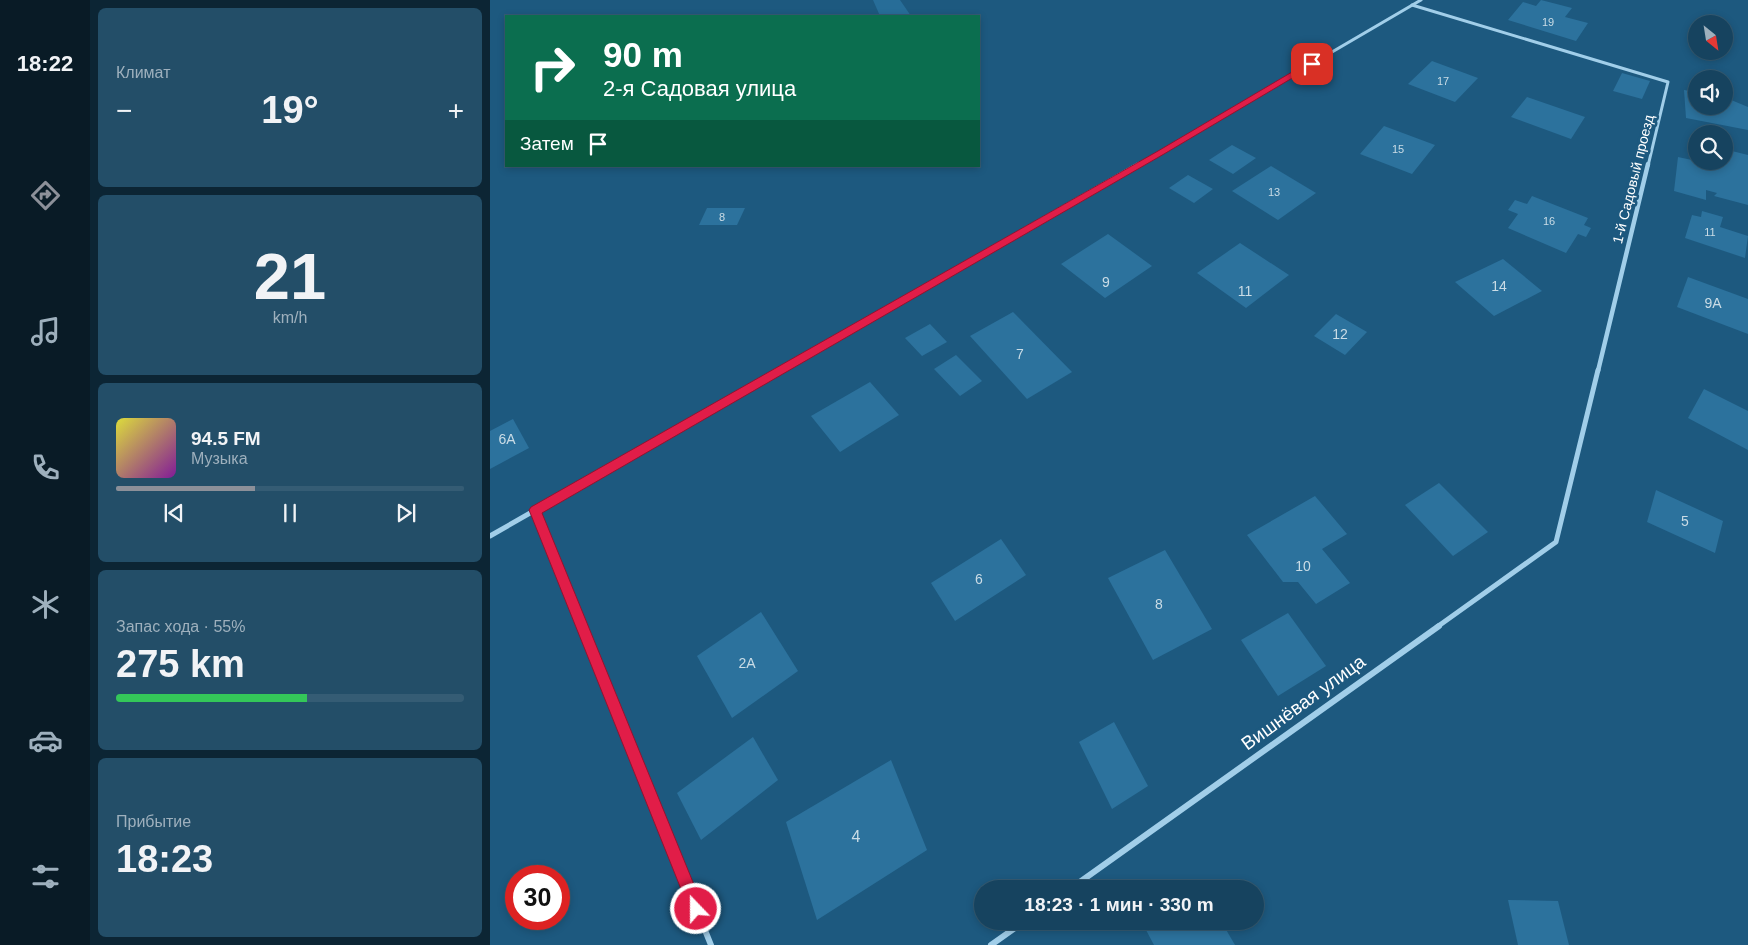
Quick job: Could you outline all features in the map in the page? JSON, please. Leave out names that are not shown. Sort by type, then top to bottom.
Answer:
[{"type":"street","points":[[490,536],[1152,157],[1421,0]]},
{"type":"street","name":"1-й Садовый проезд","points":[[1412,5],[1668,82],[1556,542]]},
{"type":"street","points":[[535,510],[711,945]]},
{"type":"street","name":"Вишнёвая улица","points":[[1083,880],[1556,542]]},
{"type":"street","points":[[992,945],[1013,930]]},
{"type":"shaded area","points":[[873,0],[900,0],[910,15],[880,15]]},
{"type":"building","points":[[1541,0],[1572,8],[1565,17],[1588,23],[1576,41],[1508,20],[1523,2],[1536,6]]},
{"type":"building","points":[[1432,61],[1478,78],[1455,102],[1408,84]]},
{"type":"building","points":[[1622,73],[1650,81],[1642,99],[1613,91]]},
{"type":"building","points":[[1684,90],[1688,91],[1688,115],[1733,115],[1733,101],[1748,107],[1748,130],[1733,127],[1733,125],[1722,125],[1686,118]]},
{"type":"building","points":[[1527,97],[1585,117],[1571,139],[1511,117]]},
{"type":"building","points":[[1384,126],[1435,145],[1412,174],[1360,154]]},
{"type":"building","points":[[1232,145],[1256,158],[1233,174],[1209,160]]},
{"type":"building","points":[[1733,151],[1748,155],[1748,205],[1714,196],[1717,193],[1706,190],[1706,200],[1674,191],[1678,157],[1688,159],[1688,170],[1733,170]]},
{"type":"building","points":[[1271,166],[1316,193],[1278,220],[1232,191]]},
{"type":"building","points":[[1188,175],[1213,189],[1194,203],[1169,188]]},
{"type":"building","points":[[1532,196],[1588,218],[1584,225],[1591,228],[1586,237],[1578,234],[1566,253],[1508,228],[1518,214],[1508,210],[1515,200],[1527,204]]},
{"type":"building","points":[[707,208],[745,208],[737,225],[699,225]]},
{"type":"building","points":[[1702,211],[1723,217],[1720,227],[1748,236],[1745,258],[1685,238],[1692,215],[1701,217]]},
{"type":"building","points":[[1108,234],[1152,266],[1105,298],[1061,264]]},
{"type":"building","points":[[1240,243],[1289,275],[1246,308],[1197,273]]},
{"type":"building","points":[[1503,259],[1542,291],[1494,316],[1455,282]]},
{"type":"building","points":[[1688,277],[1748,299],[1748,334],[1677,307]]},
{"type":"building","points":[[1013,312],[1072,372],[1027,399],[970,336]]},
{"type":"building","points":[[1336,314],[1367,332],[1345,355],[1314,336]]},
{"type":"building","points":[[930,324],[947,342],[922,356],[905,338]]},
{"type":"building","points":[[956,355],[982,381],[960,396],[934,369]]},
{"type":"building","points":[[870,382],[899,415],[840,452],[811,416]]},
{"type":"building","points":[[1704,389],[1748,411],[1748,450],[1688,418]]},
{"type":"building","points":[[513,419],[529,448],[490,469],[490,431]]},
{"type":"building","points":[[1439,483],[1488,532],[1453,556],[1405,505]]},
{"type":"building","points":[[1656,490],[1723,521],[1715,553],[1647,522]]},
{"type":"building","points":[[1315,496],[1347,534],[1322,549],[1350,583],[1316,604],[1298,582],[1283,582],[1247,535]]},
{"type":"building","points":[[1001,539],[1026,575],[955,621],[931,583]]},
{"type":"building","points":[[1165,550],[1212,629],[1153,660],[1108,578]]},
{"type":"building","points":[[761,612],[798,671],[732,718],[697,656]]},
{"type":"building","points":[[1288,613],[1326,666],[1278,696],[1241,640]]},
{"type":"building","points":[[1114,722],[1148,786],[1112,809],[1079,742]]},
{"type":"building","points":[[753,737],[778,780],[701,840],[677,793]]},
{"type":"building","points":[[891,760],[927,850],[817,920],[786,822]]},
{"type":"building","points":[[1508,900],[1558,901],[1569,945],[1518,945]]},
{"type":"building","points":[[1146,930],[1226,930],[1235,945],[1154,945]]},
{"type":"route","points":[[696,909],[535,510],[1312,64]]}]
